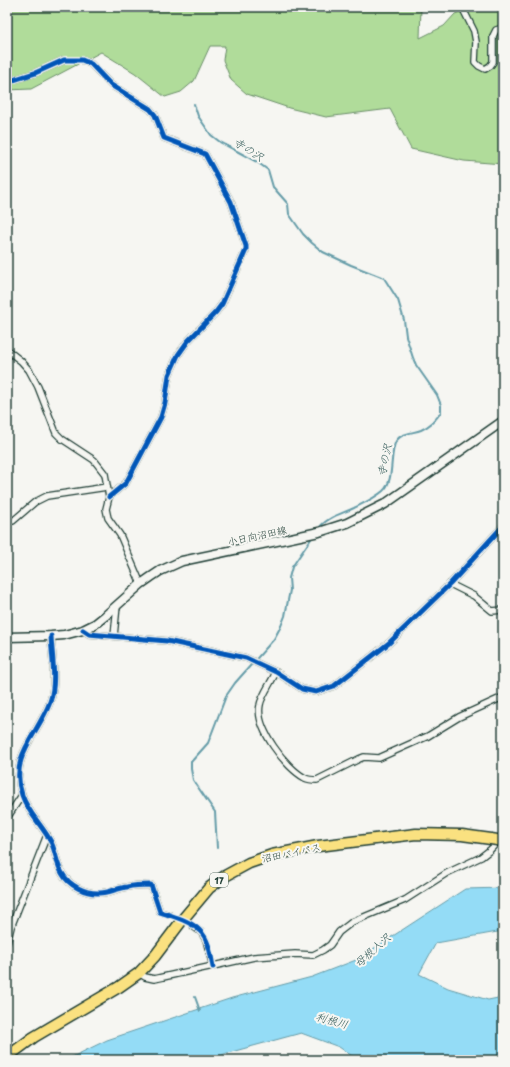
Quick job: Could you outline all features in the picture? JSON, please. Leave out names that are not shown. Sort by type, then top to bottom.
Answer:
[{"type":"highway","name":"沼田バイパス","points":[[7,1057],[34,1037],[118,988],[139,973],[155,956],[186,915],[209,888],[225,876],[249,863],[278,854],[318,846],[416,834],[462,835],[503,841]]},
{"type":"main road","name":"小日向沼田線","points":[[7,637],[51,636],[69,634],[83,630],[95,624],[141,584],[160,571],[182,561],[319,532],[347,523],[385,504],[503,421]]},
{"type":"street","points":[[462,7],[474,30],[476,42],[476,62],[479,66],[485,68],[490,66],[493,62],[493,36],[496,30],[503,28]]},
{"type":"street","points":[[7,82],[35,73],[64,60],[82,60],[91,64],[110,85],[150,109],[155,115],[164,138],[205,154],[231,202],[246,246],[246,250],[222,304],[188,341],[178,355],[169,375],[165,403],[161,417],[126,483],[109,497]]},
{"type":"street","points":[[7,350],[21,361],[29,370],[56,433],[62,439],[94,460],[105,474],[109,497],[106,509],[108,518],[120,535],[141,584]]},
{"type":"street","points":[[7,521],[13,521],[35,502],[47,496],[107,487]]},
{"type":"street","points":[[83,630],[89,634],[167,641],[246,658],[276,672],[302,689],[316,692],[334,686],[386,646],[450,584],[503,526]]},
{"type":"street","points":[[450,584],[474,596],[492,611],[503,610]]},
{"type":"street","points":[[114,636],[117,606]]},
{"type":"street","points":[[51,636],[53,688],[50,702],[24,750],[19,765],[22,795],[29,811],[47,835],[62,874],[69,882],[85,891],[101,893],[127,887],[151,885],[160,912],[170,915]]},
{"type":"street","points":[[276,672],[260,705],[260,720],[264,731],[282,757],[300,774],[311,780],[317,780],[364,757],[379,758],[428,736],[459,717],[503,697]]},
{"type":"street","points":[[7,818],[22,795]]},
{"type":"street","points":[[7,943],[11,927],[47,835]]},
{"type":"street","points":[[139,973],[147,978],[154,979],[254,957],[295,954],[313,955],[330,945],[339,932],[352,922],[405,900],[448,873],[481,857],[503,836]]},
{"type":"street","points":[[193,926],[201,932],[206,940],[213,967]]},
{"type":"green space","points":[[7,7],[421,7],[420,38],[444,26],[455,14],[472,7],[503,7],[503,164],[464,161],[411,149],[390,109],[326,117],[289,108],[247,94],[231,80],[223,60],[225,46],[210,46],[194,81],[181,92],[165,97],[135,73],[101,52],[31,89],[7,90]]},
{"type":"water","points":[[503,888],[503,931],[436,943],[419,974],[448,988],[488,1000],[503,997],[503,1059],[358,1060],[339,1047],[301,1033],[224,1054],[214,1060],[66,1060],[107,1040],[232,998],[312,977],[356,960],[465,889]]},
{"type":"waterway","name":"寺の沢","points":[[194,104],[198,116],[211,135],[220,142],[257,162],[268,170],[273,187],[288,204],[289,214],[303,234],[312,243],[323,252],[384,278],[398,300],[404,320],[406,336],[416,365],[437,395],[441,405],[441,412],[430,425],[421,430],[401,436],[396,441],[394,446],[391,474],[387,487],[376,496],[330,519],[318,529]]},
{"type":"waterway","name":"寺の沢","points":[[217,848],[215,812],[193,780],[191,762],[208,743],[226,696],[235,683],[274,639],[285,616],[290,590],[289,578],[292,567],[313,536]]},
{"type":"waterway","name":"寺の沢","points":[[195,997],[200,1011]]},
{"type":"tunnel","points":[[170,915],[193,926]]},
{"type":"cycle path","points":[[7,82],[35,73],[64,60],[82,60],[91,64],[111,85],[150,109],[155,115],[164,138],[205,154],[231,202],[246,246],[246,250],[222,304],[188,341],[178,355],[169,375],[165,403],[161,417],[126,483],[109,497]]},
{"type":"cycle path","points":[[83,630],[89,634],[167,641],[246,658],[276,672],[302,689],[316,692],[334,686],[389,643],[450,584],[503,526]]},
{"type":"cycle path","points":[[51,636],[54,669],[52,694],[45,714],[22,757],[19,769],[19,781],[22,795],[31,813],[51,842],[60,869],[69,882],[84,891],[95,893],[133,886],[151,885],[160,912],[187,922],[196,927],[203,934],[206,938],[213,967]]},
{"type":"water label","name":"母根入沢","points":[[372,950]]},
{"type":"water label","name":"利根川","points":[[332,1020]]}]
